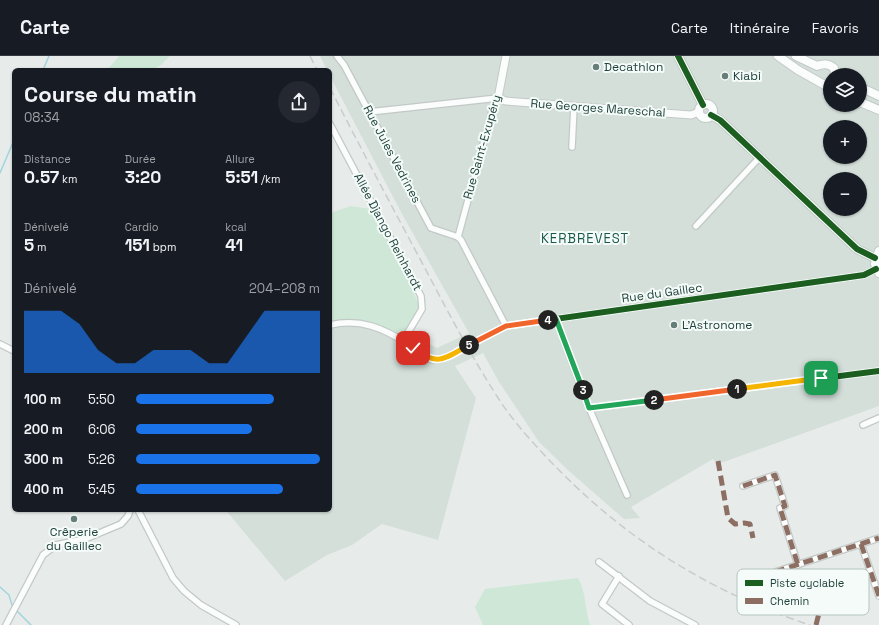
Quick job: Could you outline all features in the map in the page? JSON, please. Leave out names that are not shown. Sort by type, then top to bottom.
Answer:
[{"type":"main road","points":[[678,56],[701,108],[711,106],[711,115],[720,120],[857,249],[877,255],[878,271]]},
{"type":"main road","points":[[778,56],[823,83]]},
{"type":"main road","points":[[796,56],[817,66],[824,64],[831,65],[834,68]]},
{"type":"main road","points":[[867,90],[879,96]]},
{"type":"main road","points":[[867,105],[879,110]]},
{"type":"street","name":"Rue Jules Vedrines","points":[[337,56],[344,65],[431,228],[458,237]]},
{"type":"street","name":"Rue Saint-Exupéry","points":[[458,237],[492,111],[498,98],[505,56]]},
{"type":"street","points":[[369,112],[498,98]]},
{"type":"street","name":"Rue Georges Mareschal","points":[[498,98],[511,102],[691,115],[701,108]]},
{"type":"street","points":[[572,147],[574,106]]},
{"type":"street","name":"Allée Django Reinhardt","points":[[332,128],[421,296],[422,308],[403,341]]},
{"type":"street","points":[[696,226],[759,158]]},
{"type":"street","points":[[458,237],[461,240],[506,326]]},
{"type":"street","name":"Rue du Gaillec","points":[[403,341],[430,359],[434,360],[447,357],[506,326],[864,275],[878,271]]},
{"type":"street","points":[[556,319],[589,408],[627,495]]},
{"type":"street","points":[[332,325],[352,322],[364,323],[384,330],[403,341]]},
{"type":"street","points":[[0,344],[12,350]]},
{"type":"street","points":[[589,408],[879,371]]},
{"type":"street","points":[[863,425],[879,418]]},
{"type":"street","points":[[743,486],[775,475],[785,506],[780,508],[798,565]]},
{"type":"street","points":[[6,625],[43,555],[56,545],[85,539],[121,524],[129,512]]},
{"type":"street","points":[[139,512],[173,578],[184,591],[201,605],[236,625]]},
{"type":"street","points":[[785,569],[879,538]]},
{"type":"street","points":[[861,544],[879,596]]},
{"type":"street","points":[[599,562],[650,601],[695,625]]},
{"type":"street","points":[[621,578],[602,604],[629,625]]},
{"type":"shaded area","points":[[320,56],[879,56],[879,406],[718,464],[713,459],[631,507],[640,518],[624,519],[570,472],[539,442],[499,382],[483,353],[455,366],[476,398],[438,540],[382,524],[352,545],[327,555],[285,581],[228,512],[332,512],[332,330],[346,326],[406,333],[437,348],[469,333],[402,214],[332,80],[332,68],[326,68]]},
{"type":"green space","points":[[119,56],[170,56],[156,68],[109,68]]},
{"type":"green space","points":[[351,206],[376,210],[420,307],[406,333],[346,326],[332,330],[332,212]]},
{"type":"green space","points":[[578,578],[583,589],[590,625],[483,625],[475,607],[485,589]]},
{"type":"waterway","points":[[44,68],[49,56]]},
{"type":"waterway","points":[[0,173],[12,145]]},
{"type":"waterway","points":[[0,587],[9,595],[12,605]]},
{"type":"waterway","points":[[16,610],[31,625]]},
{"type":"railway","points":[[310,56],[316,68]]},
{"type":"railway","points":[[332,92],[469,350],[502,404],[515,421],[558,469],[613,519],[643,542],[674,562],[737,596]]},
{"type":"railway","points":[[782,615],[810,625]]},
{"type":"marked path","points":[[718,461],[728,518],[735,524],[750,524],[753,538]]},
{"type":"marked path","points":[[743,486],[775,475],[785,506],[780,508],[798,565]]},
{"type":"marked path","points":[[784,569],[879,538]]},
{"type":"marked path","points":[[861,544],[879,596]]},
{"type":"marked path","points":[[816,625],[818,615]]},
{"type":"cycle path","points":[[678,56],[703,105]]},
{"type":"cycle path","points":[[711,115],[720,120],[857,249],[875,258]]},
{"type":"cycle path","points":[[456,352],[506,326],[864,275],[876,269]]},
{"type":"cycle path","points":[[589,408],[879,371]]},
{"type":"place","name":"Decathlon","points":[[596,67]]},
{"type":"place","name":"Kiabi","points":[[725,76]]},
{"type":"place","name":"L'Astronome","points":[[674,325]]},
{"type":"place","name":"Crêperie du Gaillec","points":[[74,519]]},
{"type":"district","name":"KERBREVEST","points":[[585,238]]},
{"type":"route","points":[[413,348],[425,358],[434,360],[447,357],[506,326],[556,319],[589,408],[821,378]]}]
